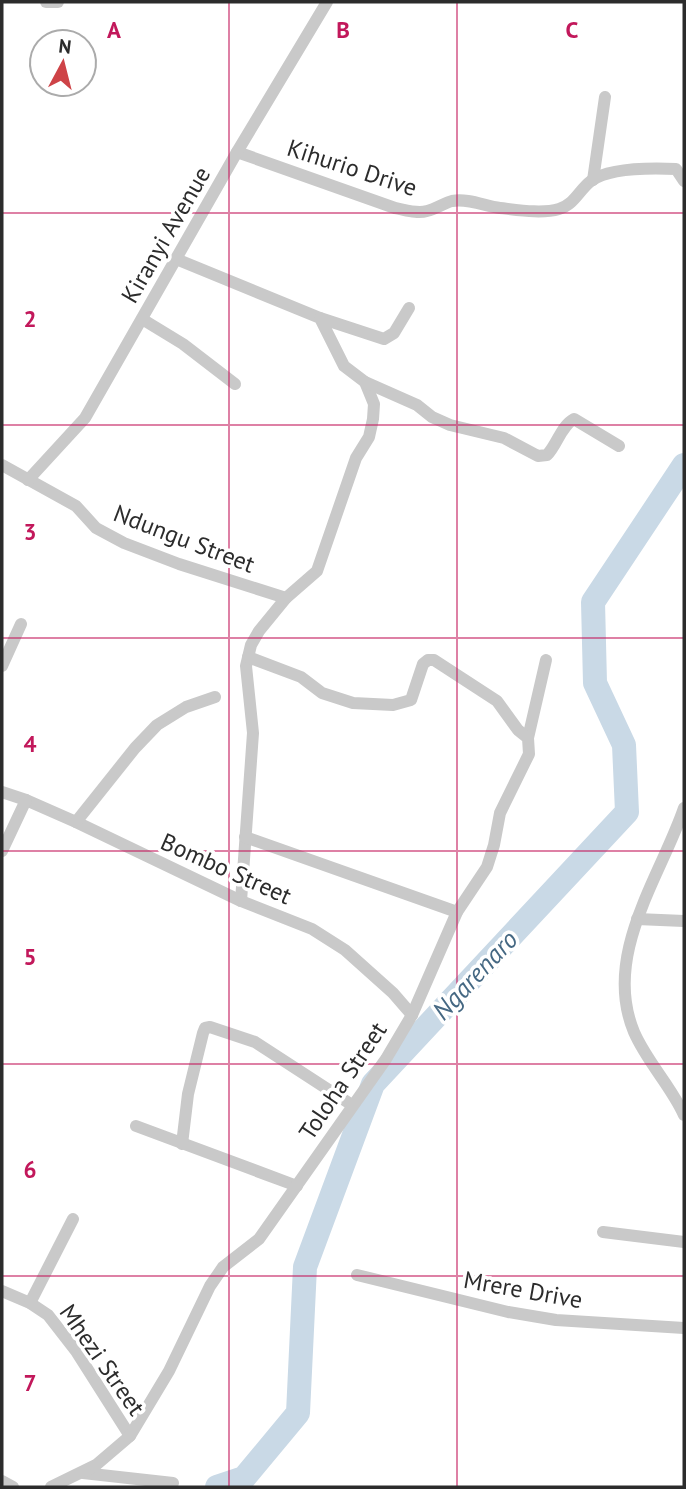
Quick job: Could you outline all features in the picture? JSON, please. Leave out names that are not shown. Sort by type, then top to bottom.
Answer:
[{"type":"street","points":[[46,2],[58,2]]},
{"type":"street","name":"Kiranyi Avenue","points":[[28,480],[85,418],[237,152],[327,2]]},
{"type":"street","points":[[593,180],[605,97]]},
{"type":"street","name":"Kihurio Drive","points":[[237,152],[396,208],[415,212],[426,212],[452,201],[550,211],[573,202],[593,180]]},
{"type":"street","points":[[593,180],[606,174],[653,168],[676,169],[684,181]]},
{"type":"street","points":[[176,259],[320,318],[384,339],[394,333],[409,308]]},
{"type":"street","points":[[320,318],[344,366],[365,382],[417,405],[432,417],[450,425],[504,438],[537,456],[547,455],[555,447],[568,422],[574,419],[619,446]]},
{"type":"street","points":[[142,319],[183,344],[235,384]]},
{"type":"street","points":[[241,901],[253,733],[246,666],[248,656],[258,631],[286,598],[317,571],[356,458],[369,437],[374,404],[365,382]]},
{"type":"street","name":"Ndungu Street","points":[[2,465],[76,506],[96,528],[124,543],[286,598]]},
{"type":"street","points":[[2,666],[21,624]]},
{"type":"street","points":[[248,656],[301,677],[322,693],[353,704],[405,703],[411,700],[416,691],[423,664],[428,660],[443,664],[497,701],[518,730],[528,738]]},
{"type":"street","name":"Toloha Street","points":[[51,1487],[96,1465],[130,1436],[169,1371],[210,1286],[223,1267],[259,1239],[386,1059],[412,1015],[457,912],[491,858],[500,813],[529,754],[528,738],[546,660]]},
{"type":"street","points":[[76,822],[135,748],[157,725],[186,707],[215,697]]},
{"type":"street","name":"Bombo Street","points":[[2,792],[76,822],[241,901],[312,929],[345,950],[393,993],[412,1015]]},
{"type":"street","points":[[2,851],[26,800]]},
{"type":"street","points":[[684,808],[631,939],[625,977],[627,1007],[634,1032],[684,1115]]},
{"type":"street","points":[[245,837],[457,912]]},
{"type":"street","points":[[638,919],[684,921]]},
{"type":"street","points":[[182,1144],[188,1094],[205,1028],[210,1027],[256,1042],[352,1105]]},
{"type":"street","points":[[136,1126],[297,1186]]},
{"type":"street","points":[[30,1303],[73,1219]]},
{"type":"street","points":[[603,1232],[684,1242]]},
{"type":"street","name":"Mrere Drive","points":[[357,1275],[508,1312],[544,1318],[684,1328]]},
{"type":"street","name":"Mhezi Street","points":[[2,1291],[30,1303],[48,1315],[130,1436]]},
{"type":"street","points":[[83,1473],[173,1483]]},
{"type":"street","points":[[2,1480],[13,1487]]},
{"type":"waterway","name":"Ngarenaro","points":[[217,1487],[244,1478],[298,1413],[305,1267],[373,1084],[627,812],[624,745],[595,683],[593,602],[684,465]]}]
